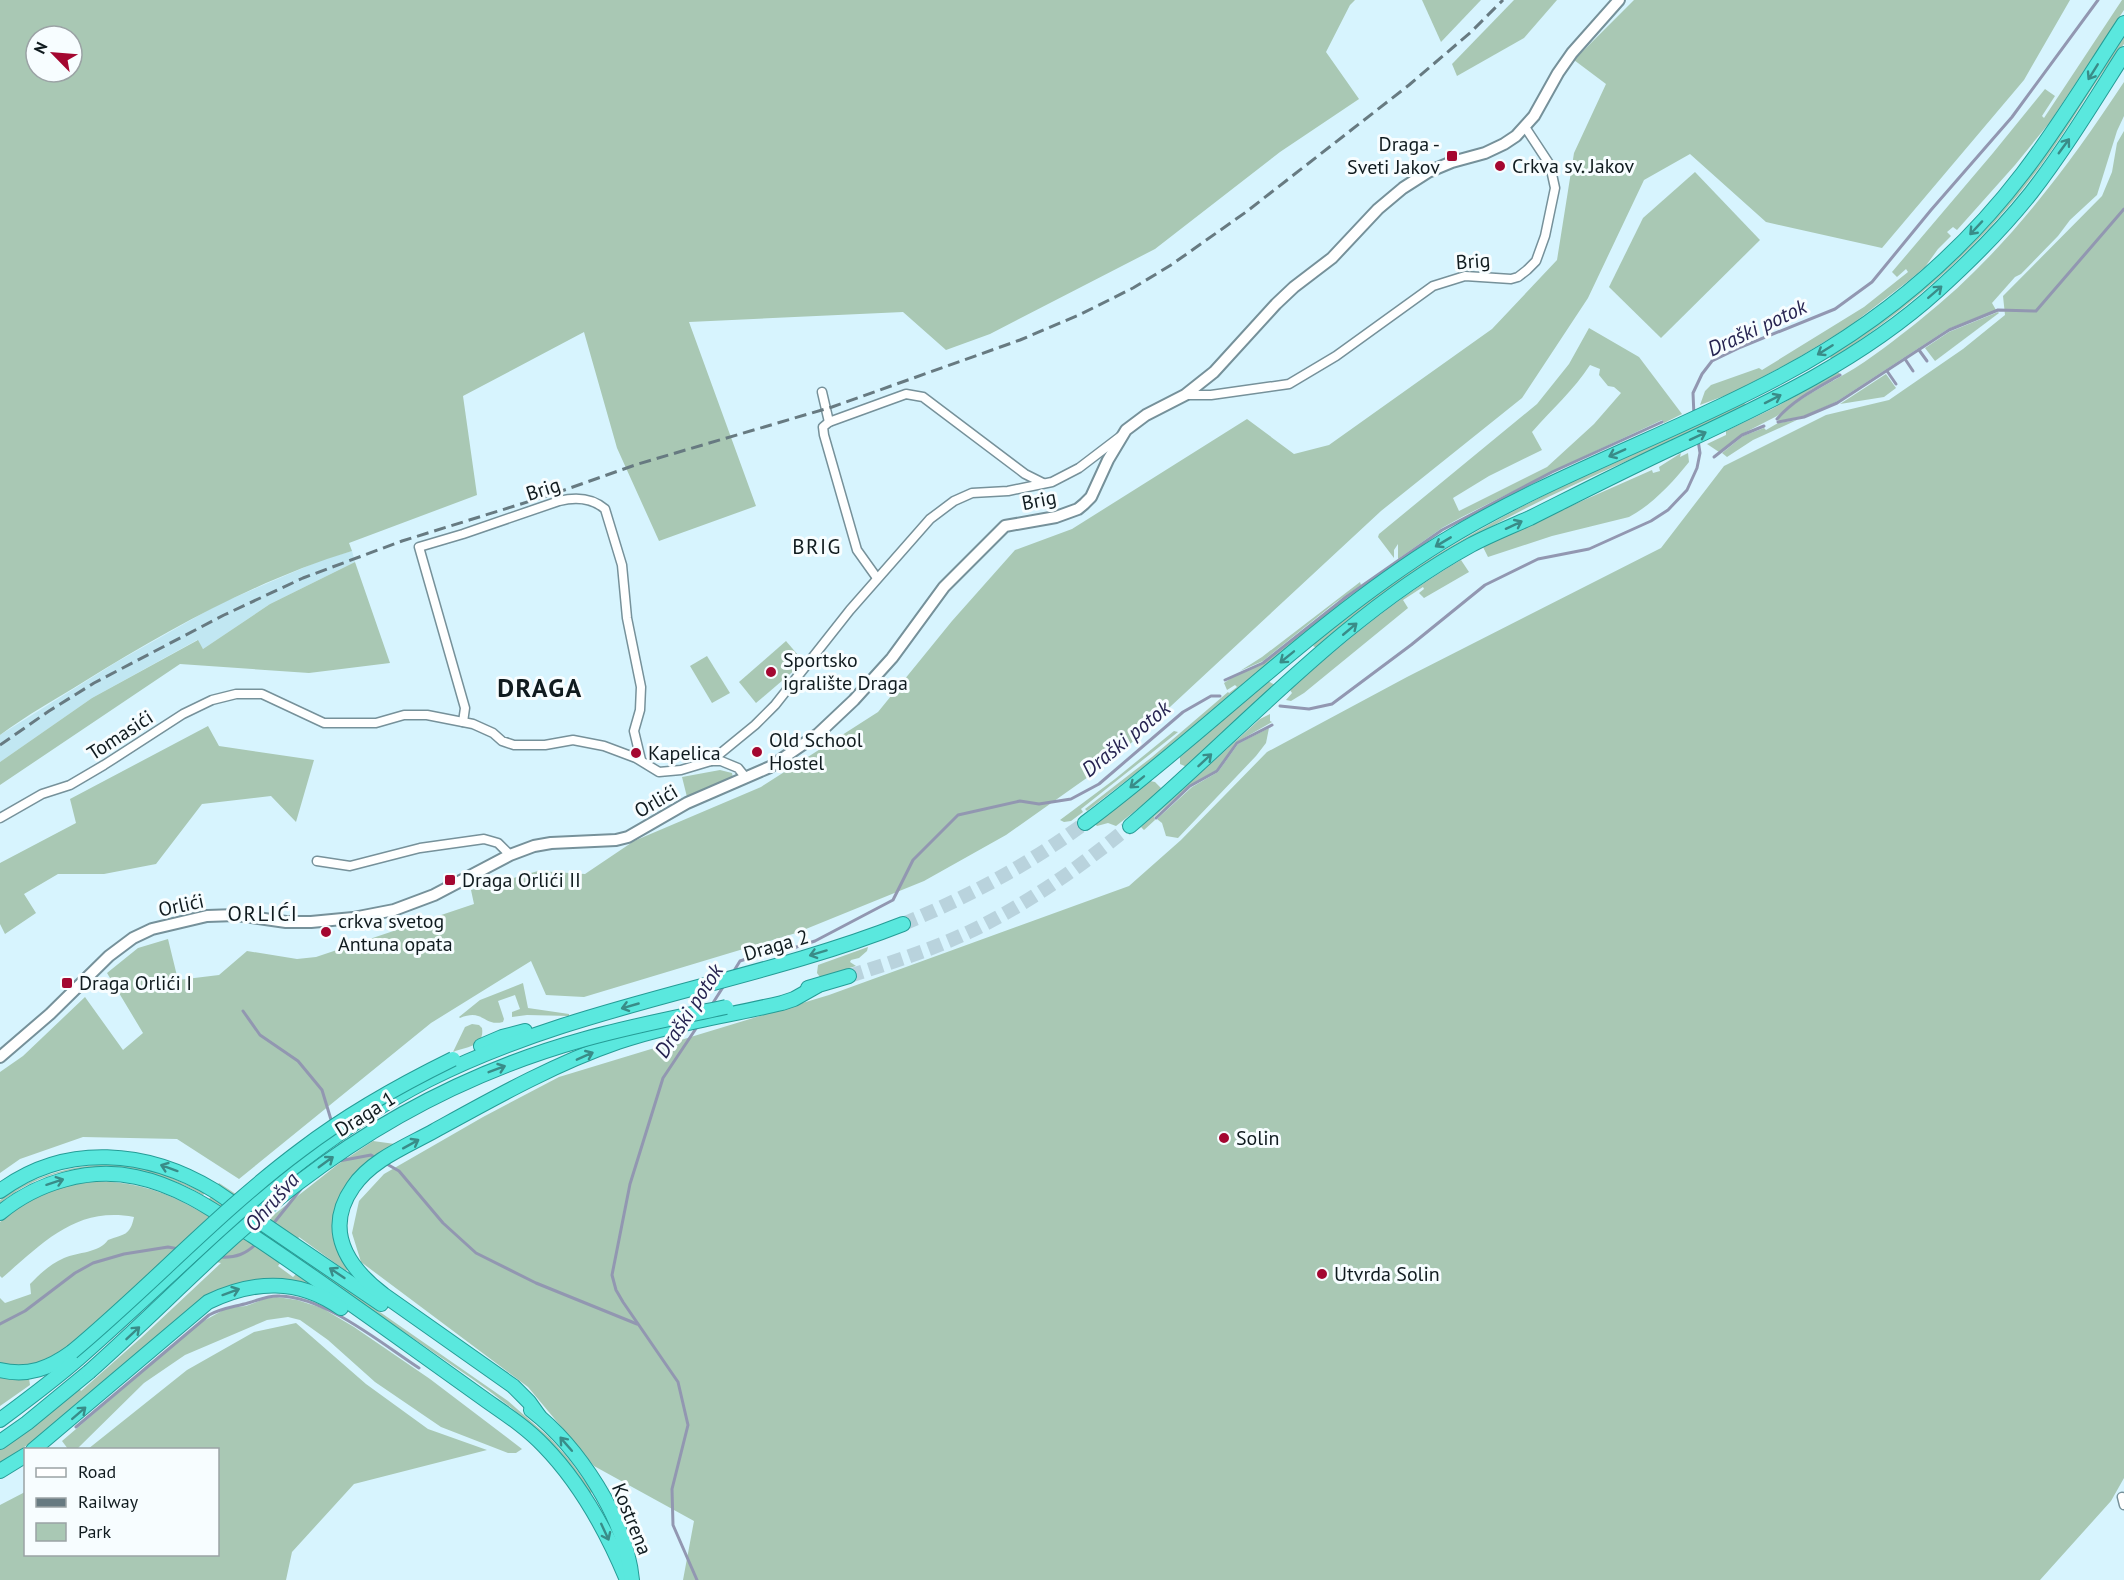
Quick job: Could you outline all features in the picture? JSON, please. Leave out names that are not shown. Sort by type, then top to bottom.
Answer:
[{"type":"highway","points":[[1084,823],[1158,765],[1344,610],[1418,557],[1538,490],[1715,409],[1819,355],[1893,304],[1936,267],[1993,209],[2022,175],[2074,102],[2124,23]]},
{"type":"highway","points":[[1130,826],[1178,785],[1314,659],[1412,582],[1472,544],[1720,426],[1826,371],[1888,329],[1936,292],[1980,249],[2029,195],[2071,137],[2124,54]]},
{"type":"highway","name":"Draga 2","points":[[75,1355],[243,1197],[302,1149],[346,1118],[394,1089],[455,1062],[502,1037],[529,1030],[557,1028],[783,964],[903,924]]},
{"type":"highway","points":[[538,1416],[529,1402],[513,1386],[384,1295],[350,1262],[343,1249],[340,1232],[342,1212],[347,1197],[358,1180],[390,1155],[528,1081],[618,1042],[849,976]]},
{"type":"highway","name":"Draga 1","points":[[0,1442],[89,1372],[260,1215],[296,1185],[361,1138],[413,1107],[494,1070],[557,1047],[627,1028],[728,1010]]},
{"type":"highway","points":[[0,1191],[26,1175],[48,1166],[96,1157],[119,1157],[154,1163],[188,1175],[292,1242],[489,1378],[538,1416]]},
{"type":"highway","points":[[0,1213],[23,1196],[44,1186],[88,1175],[135,1176],[179,1190],[206,1205],[283,1256],[527,1429]]},
{"type":"highway","points":[[34,1448],[208,1302],[243,1288],[274,1285],[299,1288],[327,1299],[503,1419],[527,1429]]},
{"type":"highway","points":[[0,1370],[27,1373],[75,1355]]},
{"type":"highway","points":[[0,1420],[75,1355]]},
{"type":"highway","name":"Kostrena","points":[[538,1416],[558,1435],[591,1474],[610,1508],[627,1554],[632,1580]]},
{"type":"highway","name":"Kostrena","points":[[527,1429],[577,1486],[601,1523],[627,1580]]},
{"type":"highway","points":[[0,1471],[24,1456]]},
{"type":"street","name":"Brig","points":[[262,694],[324,723],[376,723],[415,714],[473,724],[492,733],[502,741],[514,745],[545,746],[573,740],[604,746],[641,760],[653,769],[667,772],[711,761],[776,705],[839,623],[930,519],[954,501],[972,493],[1008,491],[1065,476],[1146,415],[1185,395],[1214,372],[1276,304],[1332,258],[1378,209],[1403,188],[1428,172],[1452,162],[1472,158],[1504,144],[1525,127],[1572,53],[1619,0]]},
{"type":"street","name":"Brig","points":[[1185,395],[1222,393],[1289,384],[1336,356],[1433,286],[1465,276],[1511,279],[1527,270],[1536,261],[1545,236],[1555,188],[1550,165],[1525,127]]},
{"type":"street","points":[[822,392],[829,422],[823,427],[824,435],[857,550],[877,578]]},
{"type":"street","name":"Brig","points":[[829,422],[906,394],[923,397],[991,446],[1025,474],[1043,483]]},
{"type":"street","name":"Brig","points":[[746,778],[770,766],[811,739],[847,707],[892,658],[944,587],[1005,526],[1056,517],[1078,509],[1084,504],[1091,497],[1121,436]]},
{"type":"street","name":"Brig","points":[[463,722],[465,708],[419,547],[559,501],[573,497],[583,499],[600,504],[605,509],[620,555],[627,618],[640,687],[640,710],[634,731],[641,760]]},
{"type":"street","name":"Tomasići","points":[[0,818],[42,794],[69,785],[201,705],[236,694],[262,694]]},
{"type":"street","points":[[711,761],[730,764],[738,768],[746,778]]},
{"type":"street","name":"Orlići","points":[[0,1057],[45,1018],[109,956],[133,938],[152,929],[211,916],[236,915],[299,922],[376,914],[425,899],[460,883],[510,855],[534,846],[551,843],[608,841],[628,837],[687,803],[746,778]]},
{"type":"street","points":[[316,861],[350,866],[420,848],[484,839],[498,843],[510,855]]},
{"type":"shaded area","points":[[352,551],[355,562],[270,604],[203,649],[197,640],[92,698],[0,762],[0,735],[115,663],[219,604],[324,559]]},
{"type":"green space","points":[[0,0],[1355,0],[1350,5],[1326,52],[1359,99],[1280,152],[1155,249],[990,334],[946,350],[903,312],[689,322],[756,506],[659,541],[617,448],[584,332],[463,396],[477,495],[349,543],[352,551],[282,576],[214,607],[31,714],[0,735]]},
{"type":"green space","points":[[1422,0],[1481,0],[1441,42]]},
{"type":"green space","points":[[1514,0],[1557,0],[1524,38],[1457,76],[1452,64]]},
{"type":"green space","points":[[1634,0],[2070,0],[2024,80],[1882,248],[1766,222],[1690,154],[1644,180],[1588,298],[1522,398],[1381,511],[1115,758],[1006,835],[924,881],[796,933],[584,997],[546,995],[531,961],[431,1023],[239,1179],[177,1139],[83,1137],[20,1159],[0,1173],[0,1072],[23,1056],[85,997],[123,1050],[143,1033],[107,973],[138,948],[168,939],[178,980],[219,975],[247,951],[297,959],[316,957],[474,904],[471,890],[538,871],[585,874],[634,841],[761,787],[878,712],[952,621],[1015,550],[1072,529],[1247,419],[1294,454],[1329,445],[1492,329],[1557,260],[1574,153],[1606,84],[1574,60]]},
{"type":"green space","points":[[2124,0],[2124,10],[2050,122],[1957,230],[1953,227],[1947,232],[1951,236],[1925,267],[1847,328],[1791,362],[1732,393],[1700,405],[1705,391],[1711,385],[1759,368],[1762,370],[1864,307],[1908,272],[1906,269],[1897,277],[1892,272],[2045,89],[2055,96],[2042,116],[2044,118]]},
{"type":"green space","points":[[2124,36],[2124,44],[2053,149],[1997,220],[1920,294],[1863,338],[1830,358],[1831,355],[1857,339],[1907,301],[1979,235],[2040,163]]},
{"type":"green space","points":[[2124,82],[2124,116],[2097,195],[2070,220],[2058,236],[2021,274],[2015,277],[1992,303],[1996,310],[1948,329],[1836,402],[1804,416],[1779,421],[1777,419],[1801,399],[1855,368],[1883,348],[1920,320],[1979,267],[2006,239],[2056,179]]},
{"type":"green space","points":[[2124,131],[2124,1478],[2111,1501],[2040,1580],[683,1580],[694,1521],[594,1466],[528,1387],[361,1262],[352,1233],[359,1201],[384,1174],[483,1117],[559,1077],[829,995],[1129,886],[1181,840],[1267,752],[1407,677],[1661,548],[1724,466],[1826,415],[1889,400],[1963,349],[2005,315],[2003,296],[2102,196],[2112,172],[2117,143]]},
{"type":"green space","points":[[1695,172],[1760,240],[1661,338],[1609,287],[1643,218]]},
{"type":"green space","points":[[1998,312],[1935,361],[1925,348],[1949,332]]},
{"type":"green space","points":[[1589,328],[1639,357],[1682,414],[1664,423],[1662,420],[1555,470],[1462,517],[1398,559],[1398,544],[1394,550],[1394,558],[1378,537],[1379,534],[1537,404],[1569,364]],"holes":[[[1590,365],[1600,369],[1599,375],[1608,386],[1614,387],[1621,393],[1594,424],[1547,467],[1459,511],[1453,498],[1489,476],[1542,450],[1532,432],[1570,391]]]},
{"type":"green space","points":[[1838,372],[1840,374],[1811,390],[1777,416],[1742,434],[1719,452],[1707,444],[1726,435],[1726,431],[1772,409]]},
{"type":"green space","points":[[1886,374],[1896,388],[1884,397],[1840,404]]},
{"type":"green space","points":[[1746,404],[1733,413],[1577,483],[1485,530],[1420,571],[1317,648],[1313,646],[1326,632],[1352,612],[1465,538],[1556,490]]},
{"type":"green space","points":[[1797,420],[1753,440],[1727,457],[1722,453],[1743,436],[1764,428],[1766,430],[1778,423]]},
{"type":"green space","points":[[1681,453],[1680,457],[1688,453],[1689,462],[1662,492],[1629,517],[1552,536],[1488,557],[1483,547],[1652,470],[1653,473],[1660,471],[1659,467]]},
{"type":"green space","points":[[1461,560],[1469,572],[1424,598],[1419,593],[1424,589],[1423,587],[1403,600],[1408,608],[1304,693],[1291,701],[1286,700],[1292,693],[1290,690],[1351,637],[1394,604]]},
{"type":"green space","points":[[355,562],[390,663],[309,673],[180,664],[0,785],[0,762],[92,698],[198,640],[203,649],[270,604]]},
{"type":"green space","points":[[1360,582],[1361,585],[1263,661],[1240,671],[1262,657]]},
{"type":"green space","points":[[1362,587],[1158,756],[1087,811],[1085,809],[1237,687],[1235,685],[1227,690],[1224,683],[1237,674],[1263,664],[1314,622]]},
{"type":"green space","name":"Sportsko igralište Draga","points":[[786,641],[804,662],[756,703],[739,682]]},
{"type":"green space","points":[[707,656],[730,693],[712,703],[690,666]]},
{"type":"green space","points":[[1268,681],[1275,685],[1187,767],[1180,764],[1180,757]]},
{"type":"green space","points":[[1270,714],[1272,722],[1237,742],[1217,770],[1190,785],[1154,817],[1155,820],[1144,830],[1141,827],[1260,719]]},
{"type":"green space","points":[[208,726],[219,746],[314,760],[296,822],[271,796],[202,804],[156,864],[104,874],[58,874],[24,894],[36,913],[5,934],[0,924],[0,863],[76,823],[70,799]]},
{"type":"green space","points":[[1269,728],[1266,743],[1256,756],[1178,838],[1166,836],[1162,823],[1157,819],[1192,787],[1218,772],[1238,744]]},
{"type":"green space","points":[[1174,731],[1178,732],[1081,809],[1083,812],[1071,821],[1060,820],[1115,779]]},
{"type":"green space","points":[[720,770],[732,773],[733,778],[707,792],[687,797],[682,777]]},
{"type":"green space","points":[[1150,781],[1155,782],[1161,788],[1158,793],[1116,826],[1108,823],[1097,826],[1095,824]]},
{"type":"green space","points":[[868,947],[859,958],[851,960],[850,962],[856,966],[820,977],[817,973],[818,965]]},
{"type":"green space","points":[[523,983],[528,1008],[569,1014],[569,1016],[512,1017],[512,1012],[520,1009],[515,995],[498,1001],[503,1022],[491,1022],[474,1015],[459,1017],[480,1000]]},
{"type":"green space","points":[[472,1024],[482,1028],[480,1039],[473,1045],[453,1052],[465,1027]]},
{"type":"green space","points":[[373,1141],[395,1144],[357,1171],[345,1186],[334,1209],[340,1254],[348,1269],[346,1271],[299,1237],[278,1266],[293,1277],[296,1274],[307,1282],[307,1285],[232,1286],[38,1438],[0,1463],[0,1450],[45,1417],[79,1388],[81,1391],[221,1263],[173,1253],[83,1335],[44,1360],[27,1365],[30,1385],[0,1406],[0,1298],[5,1303],[31,1294],[30,1284],[50,1266],[64,1258],[88,1252],[126,1233],[134,1217],[113,1215],[78,1222],[46,1240],[2,1278],[0,1276],[0,1222],[48,1192],[73,1185],[98,1182],[124,1183],[149,1189],[175,1198],[201,1212],[219,1183],[271,1217],[337,1165]]},
{"type":"green space","points":[[115,1164],[159,1172],[205,1193],[203,1195],[179,1183],[153,1175],[127,1169],[100,1168],[73,1170],[47,1177],[23,1188],[0,1204],[0,1200],[13,1191],[41,1177],[84,1166]]},
{"type":"green space","points":[[295,1253],[508,1401],[550,1438],[593,1492],[590,1493],[557,1450],[518,1413],[294,1256]]},
{"type":"green space","points":[[267,1298],[297,1300],[322,1308],[430,1379],[522,1449],[516,1453],[508,1453],[441,1427],[375,1382],[328,1340],[300,1320],[288,1317],[267,1320],[185,1355],[144,1383],[78,1448],[67,1448],[62,1441],[200,1323],[227,1308],[246,1306]]},
{"type":"green space","points":[[296,1323],[366,1384],[428,1429],[487,1450],[354,1484],[292,1552],[286,1580],[0,1580],[0,1505],[24,1493],[24,1556],[219,1556],[219,1448],[89,1448],[187,1370],[254,1332]]},
{"type":"waterway","name":"Draški potok","points":[[1694,416],[1693,393],[1702,374],[1712,361],[1835,309],[1872,282],[2012,117],[2098,0]]},
{"type":"waterway","points":[[1778,422],[1804,417],[1837,403],[1949,330],[1998,310],[2036,311],[2124,209]]},
{"type":"waterway","points":[[1919,350],[1927,361]]},
{"type":"waterway","points":[[1905,359],[1913,371]]},
{"type":"waterway","points":[[1887,371],[1896,384]]},
{"type":"waterway","points":[[1777,419],[1798,400],[1840,375]]},
{"type":"waterway","points":[[1225,680],[1263,663],[1346,597],[1442,530],[1552,472],[1662,422]]},
{"type":"waterway","points":[[1714,457],[1742,435],[1764,426]]},
{"type":"waterway","name":"Draški potok","points":[[1280,706],[1309,709],[1332,704],[1411,645],[1485,585],[1538,559],[1589,549],[1651,521],[1668,510],[1687,490],[1697,468],[1700,453],[1698,440]]},
{"type":"waterway","name":"Draški potok","points":[[732,974],[740,961],[815,941],[893,900],[913,860],[958,815],[1020,801],[1039,804],[1071,799],[1099,784],[1183,712],[1211,696],[1220,696]]},
{"type":"waterway","points":[[1156,818],[1190,786],[1217,771],[1237,743],[1272,725]]},
{"type":"waterway","name":"Draški potok","points":[[711,1006],[725,984]]},
{"type":"waterway","points":[[243,1011],[260,1035],[298,1061],[322,1090],[332,1123]]},
{"type":"waterway","name":"Draški potok","points":[[697,1027],[663,1078],[630,1184],[612,1275],[616,1290],[623,1302],[678,1382],[688,1425],[672,1489],[673,1525],[697,1580]]},
{"type":"waterway","name":"Ohrušva","points":[[339,1161],[371,1155],[376,1158]]},
{"type":"waterway","name":"Ohrušva","points":[[385,1163],[399,1171],[443,1223],[476,1253],[536,1283],[637,1324]]},
{"type":"waterway","name":"Ohrušva","points":[[273,1224],[301,1189]]},
{"type":"waterway","name":"Ohrušva","points":[[220,1257],[240,1254],[257,1243]]},
{"type":"waterway","name":"Ohrušva","points":[[0,1324],[25,1311],[75,1273],[93,1263],[124,1254],[168,1247],[179,1249]]},
{"type":"waterway","points":[[76,1427],[209,1315],[271,1296],[297,1298],[334,1313],[370,1334],[419,1368]]},
{"type":"tunnel","points":[[903,924],[997,879],[1042,853],[1085,823]]},
{"type":"tunnel","points":[[849,976],[955,939],[991,921],[1053,884],[1130,826]]},
{"type":"railway","points":[[0,745],[94,683],[224,615],[303,578],[402,541],[553,494],[638,464],[832,407],[1020,340],[1079,315],[1133,288],[1171,265],[1246,212],[1409,85],[1471,32],[1503,0]]},
{"type":"place","name":"Draga - Sveti Jakov","points":[[1452,156]]},
{"type":"place","name":"Crkva sv. Jakov","points":[[1500,166]]},
{"type":"place","name":"Sportsko igralište Draga","points":[[771,672]]},
{"type":"place","name":"Old School Hostel","points":[[757,752]]},
{"type":"place","name":"Kapelica","points":[[636,753]]},
{"type":"place","name":"Draga Orlići II","points":[[450,880]]},
{"type":"place","name":"crkva svetog Antuna opata","points":[[326,932]]},
{"type":"place","name":"Draga Orlići I","points":[[67,983]]},
{"type":"place","name":"Solin","points":[[1224,1138]]},
{"type":"place","name":"Utvrda Solin","points":[[1322,1274]]},
{"type":"district","name":"BRIG","points":[[817,547]]},
{"type":"district","name":"DRAGA","points":[[540,688]]},
{"type":"district","name":"ORLIĆI","points":[[263,914]]}]
